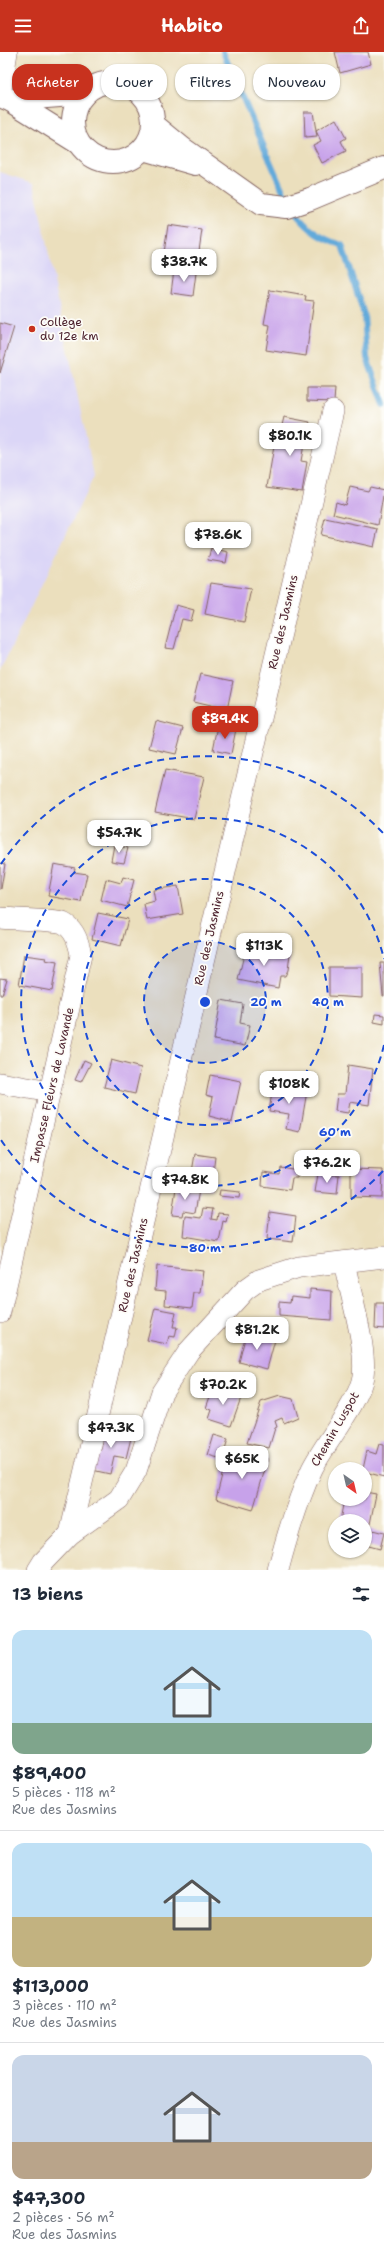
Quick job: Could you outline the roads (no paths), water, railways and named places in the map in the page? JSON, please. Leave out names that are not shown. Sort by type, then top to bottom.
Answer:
[{"type":"main road","points":[[4,97],[77,142],[85,152],[94,158],[106,162],[118,163],[130,159],[143,149],[150,138],[154,125],[152,111],[147,99],[138,90],[126,84],[113,82],[102,83],[93,88]]},
{"type":"main road","points":[[77,142],[73,130],[73,117],[76,105],[80,100]]},
{"type":"main road","points":[[154,125],[213,171],[261,204],[286,206],[310,199],[384,168]]},
{"type":"main road","points":[[143,149],[177,158],[213,171]]},
{"type":"street","points":[[4,97],[7,52]]},
{"type":"street","name":"Rue des Jasmins","points":[[70,1534],[333,411]]},
{"type":"street","name":"Impasse Fleurs de Lavande","points":[[0,918],[62,923],[72,932],[78,942],[81,955],[0,1312]]},
{"type":"street","points":[[0,1083],[50,1092]]},
{"type":"street","points":[[38,1570],[43,1562],[70,1534],[119,1499],[136,1471],[162,1392],[189,1351],[245,1290],[259,1280],[299,1267],[384,1257]]},
{"type":"street","name":"Chemin Luspot","points":[[278,1570],[288,1532],[312,1468],[355,1396],[363,1377],[364,1357],[344,1262]]},
{"type":"waterway","points":[[223,52],[290,207],[307,226],[319,235],[342,245],[364,315],[367,358],[384,405]]},
{"type":"place","name":"Collège du 12e km","points":[[32,329]]}]
